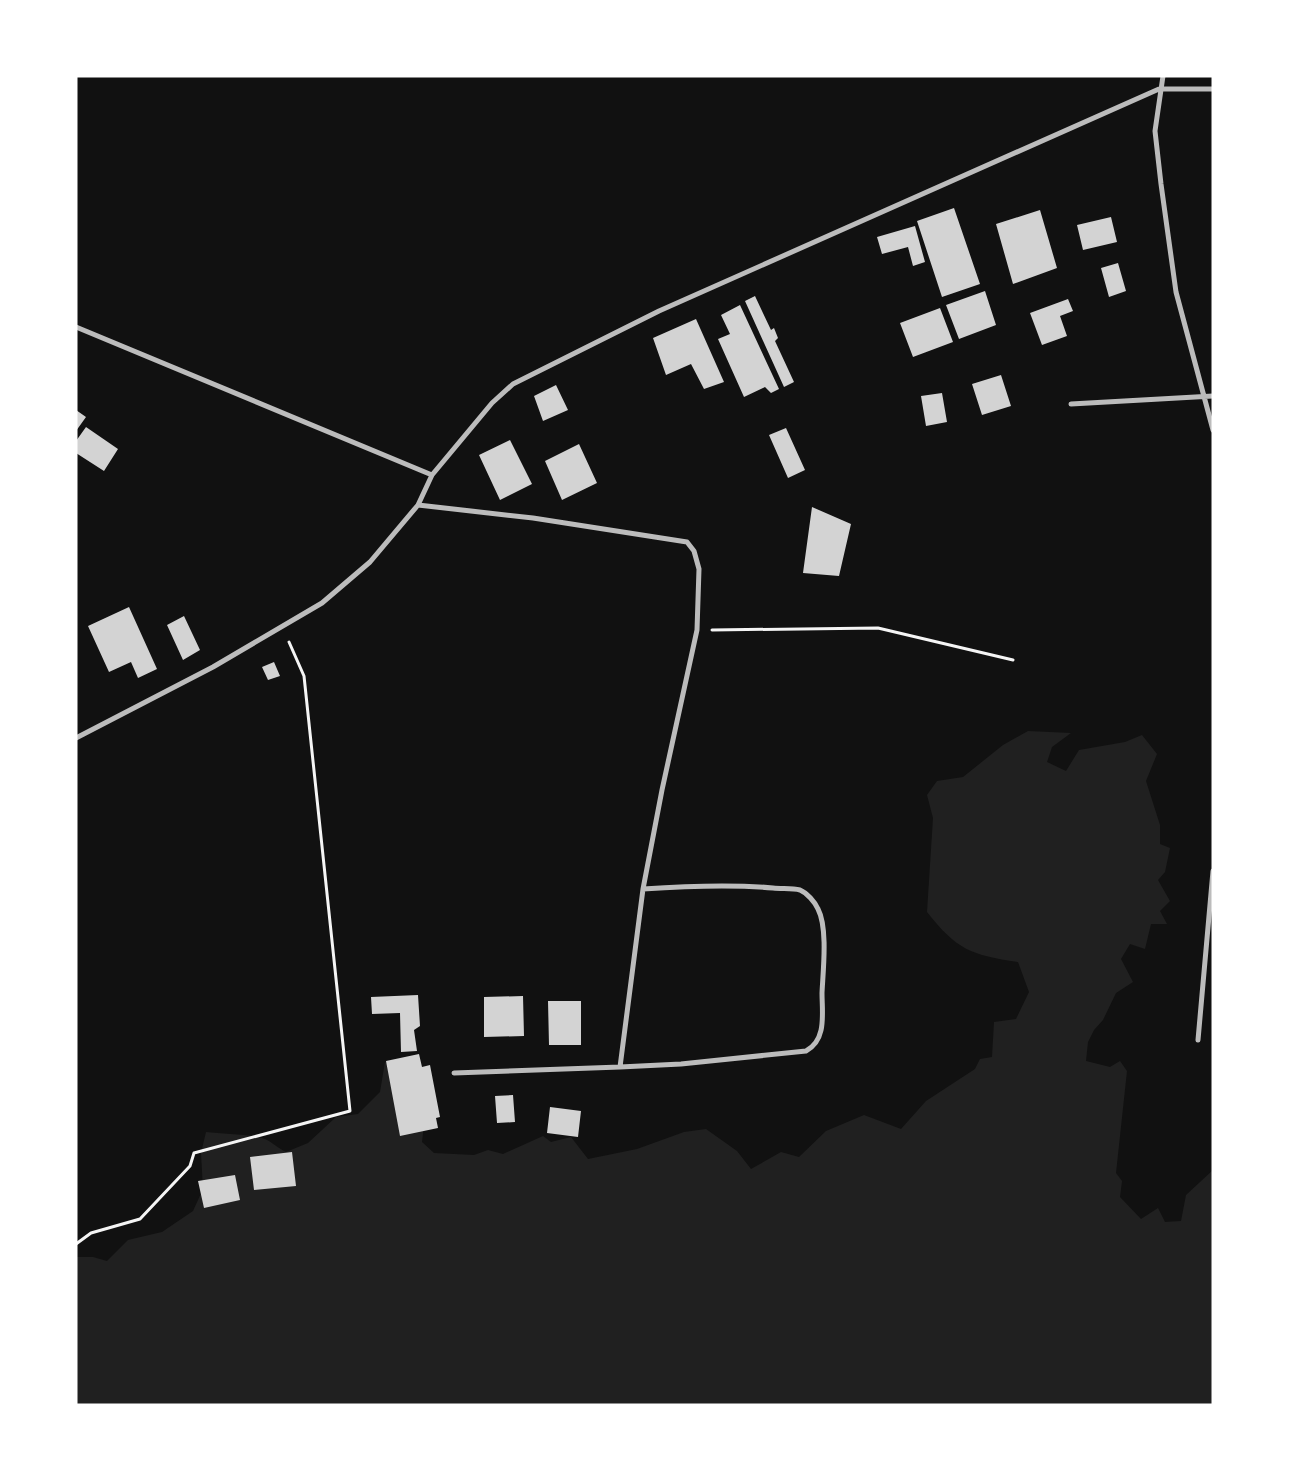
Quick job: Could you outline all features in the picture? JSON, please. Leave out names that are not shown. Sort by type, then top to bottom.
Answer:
[{"type":"street","points":[[1163,76],[1159,89],[1155,131],[1169,243],[1176,292],[1213,430]]},
{"type":"street","points":[[76,738],[213,667],[322,603],[370,562],[418,505],[432,475],[492,403],[513,384],[659,311],[1159,89],[1213,89]]},
{"type":"street","points":[[76,327],[432,475]]},
{"type":"street","points":[[1071,404],[1213,396]]},
{"type":"street","points":[[418,505],[533,518],[687,542],[694,551],[699,569],[697,630],[656,817],[643,889],[620,1066]]},
{"type":"street","points":[[1198,1040],[1213,871]]},
{"type":"street","points":[[454,1073],[681,1064],[806,1051],[820,1040],[823,926],[819,910],[812,899],[801,890],[758,886],[688,886],[643,889]]},
{"type":"path","points":[[76,1244],[91,1233],[140,1219],[190,1166],[194,1153],[350,1111],[304,676],[282,627]]},
{"type":"path","points":[[697,630],[878,628],[1013,660]]},
{"type":"shaded area","points":[[1028,731],[1071,733],[1052,747],[1047,762],[1066,771],[1079,750],[1125,742],[1142,735],[1157,754],[1146,781],[1160,825],[1160,844],[1170,848],[1165,872],[1158,880],[1170,901],[1160,911],[1167,924],[1151,924],[1145,949],[1130,944],[1121,959],[1133,982],[1116,993],[1103,1020],[1094,1030],[1088,1042],[1086,1061],[1110,1067],[1120,1061],[1127,1071],[1116,1173],[1122,1181],[1120,1197],[1141,1219],[1158,1208],[1165,1222],[1181,1221],[1186,1195],[1213,1170],[1213,1405],[76,1405],[76,1257],[93,1257],[107,1261],[128,1240],[162,1232],[193,1211],[203,1189],[201,1153],[206,1132],[260,1137],[286,1152],[308,1143],[336,1117],[358,1114],[380,1092],[385,1062],[399,1071],[426,1107],[422,1142],[434,1153],[474,1155],[488,1150],[503,1154],[543,1136],[551,1142],[571,1137],[588,1159],[637,1149],[684,1132],[706,1129],[737,1151],[751,1169],[781,1152],[799,1157],[826,1131],[864,1115],[901,1129],[926,1101],[975,1069],[980,1059],[992,1057],[994,1022],[1016,1019],[1029,992],[1018,962],[988,957],[966,949],[947,935],[927,912],[933,818],[927,795],[937,781],[963,777],[1003,745]]},
{"type":"building","points":[[954,208],[980,284],[942,297],[917,221]]},
{"type":"building","points":[[1040,210],[1057,268],[1013,284],[996,224]]},
{"type":"building","points":[[1111,217],[1117,242],[1083,250],[1077,225]]},
{"type":"building","points":[[915,226],[925,262],[913,266],[908,247],[882,254],[877,237]]},
{"type":"building","points":[[1118,263],[1126,291],[1109,297],[1101,268]]},
{"type":"building","points":[[985,291],[996,325],[959,339],[946,305]]},
{"type":"building","points":[[755,296],[771,330],[774,328],[778,338],[775,341],[794,382],[784,387],[745,301]]},
{"type":"building","points":[[1068,299],[1073,311],[1060,316],[1067,336],[1042,345],[1030,313]]},
{"type":"building","points":[[740,305],[779,389],[771,393],[765,387],[744,397],[718,339],[730,334],[721,315]]},
{"type":"building","points":[[940,308],[953,342],[913,357],[900,323]]},
{"type":"building","points":[[696,319],[724,382],[704,389],[691,364],[666,375],[653,338]]},
{"type":"building","points":[[1001,375],[1011,406],[982,415],[972,384]]},
{"type":"building","points":[[556,385],[568,410],[543,421],[534,396]]},
{"type":"building","points":[[942,393],[947,422],[926,426],[921,396]]},
{"type":"building","points":[[76,410],[86,417],[76,431]]},
{"type":"building","points":[[86,427],[118,449],[104,471],[76,453],[76,441]]},
{"type":"building","points":[[786,428],[805,470],[788,478],[769,435]]},
{"type":"building","points":[[510,440],[532,484],[500,500],[479,455]]},
{"type":"building","points":[[579,444],[597,483],[562,500],[545,461]]},
{"type":"building","points":[[812,507],[851,524],[839,576],[803,573]]},
{"type":"building","points":[[129,607],[157,669],[138,678],[131,662],[109,672],[88,626]]},
{"type":"building","points":[[184,616],[200,650],[183,660],[167,625]]},
{"type":"building","points":[[274,662],[280,676],[268,680],[262,667]]},
{"type":"building","points":[[418,995],[420,1026],[414,1030],[417,1051],[401,1052],[400,1013],[372,1014],[371,997]]},
{"type":"building","points":[[523,996],[524,1036],[484,1037],[484,997]]},
{"type":"building","points":[[548,1001],[581,1001],[581,1045],[549,1045]]},
{"type":"building","points":[[419,1054],[422,1067],[430,1065],[440,1117],[436,1118],[438,1128],[400,1136],[386,1061]]},
{"type":"building","points":[[513,1095],[515,1122],[497,1123],[495,1096]]},
{"type":"building","points":[[550,1107],[581,1111],[578,1137],[547,1133]]},
{"type":"building","points":[[292,1152],[296,1186],[254,1190],[250,1157]]},
{"type":"building","points":[[235,1175],[240,1200],[204,1208],[198,1181]]}]
